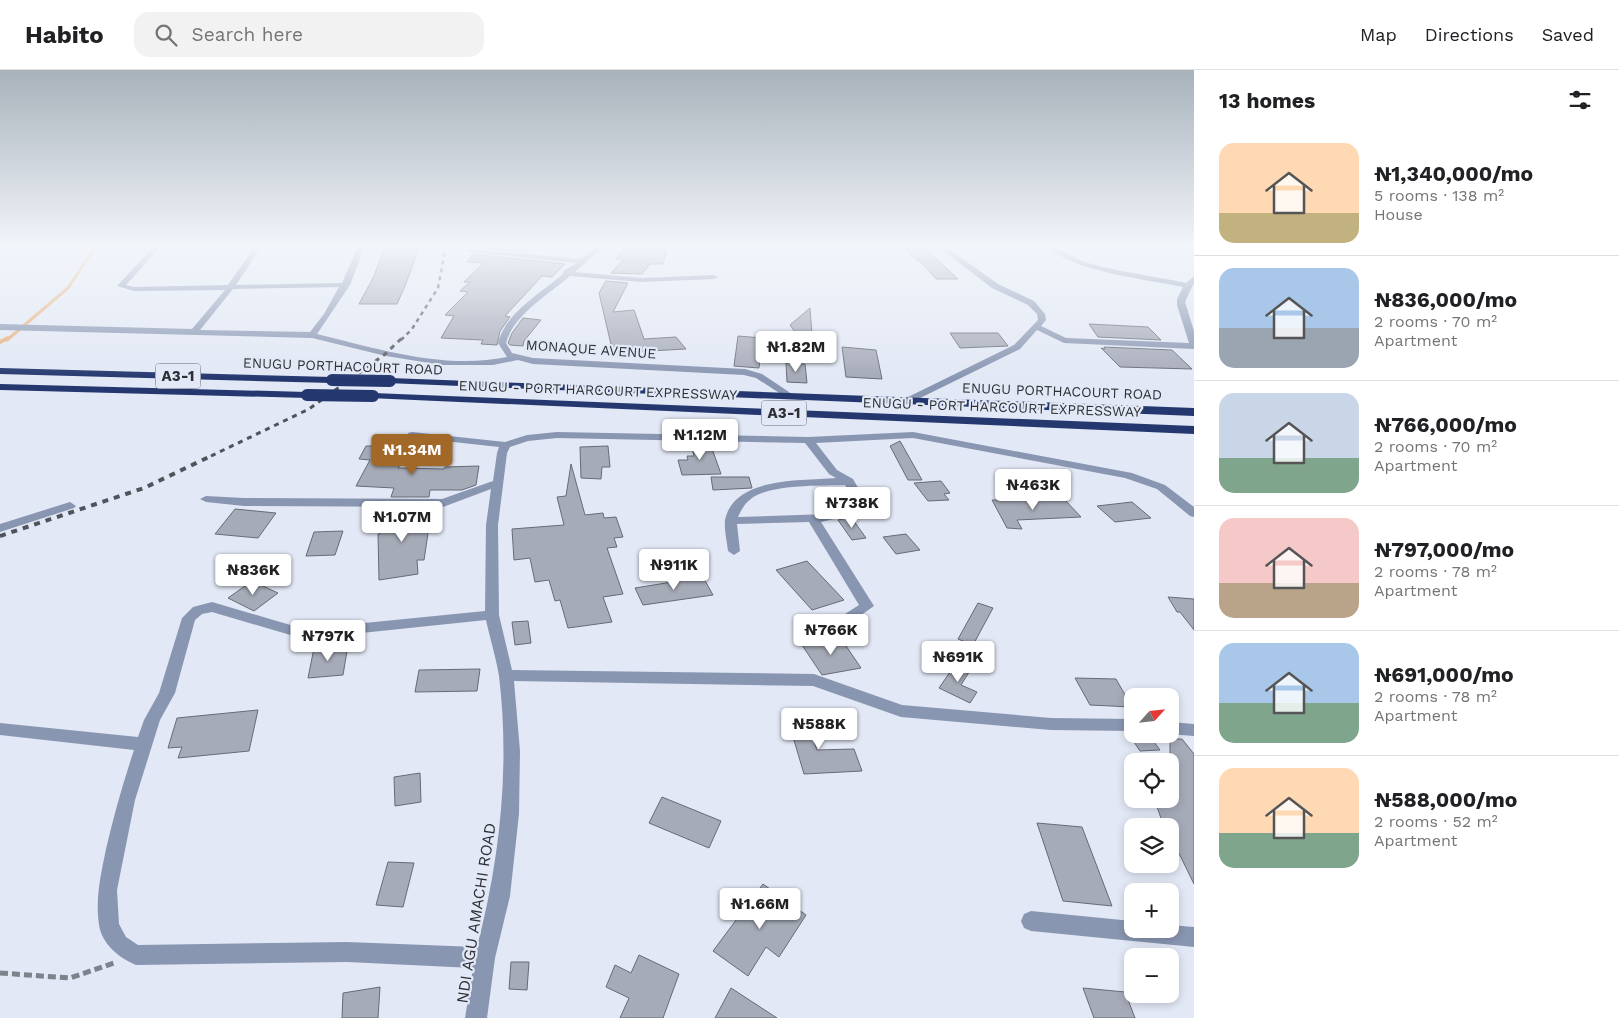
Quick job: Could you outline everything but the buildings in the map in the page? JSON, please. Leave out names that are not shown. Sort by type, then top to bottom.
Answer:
[{"type":"highway","name":"ENUGU PORTHACOURT ROAD","points":[[0,371],[390,381],[1194,412]]},
{"type":"highway","name":"ENUGU - PORT HARCOURT EXPRESSWAY","points":[[2,387],[373,396],[1194,430]]},
{"type":"street","points":[[192,333],[228,290]]},
{"type":"street","points":[[312,335],[328,316],[343,290]]},
{"type":"street","name":"MONAQUE AVENUE","points":[[546,290],[525,308],[505,332],[503,348],[516,358],[745,372],[759,376],[790,396]]},
{"type":"street","points":[[910,400],[1017,347],[1037,327],[1042,320],[1041,314],[1031,303],[1004,290]]},
{"type":"street","points":[[1037,327],[1064,340],[1194,345],[1186,318],[1180,310],[1181,298],[1186,290]]},
{"type":"street","points":[[0,326],[312,335],[384,354],[466,364],[489,364],[516,358]]},
{"type":"street","points":[[909,418],[913,435]]},
{"type":"street","points":[[412,435],[506,445],[526,438],[557,435],[808,440],[913,435],[1128,475],[1160,487],[1177,497],[1194,513]]},
{"type":"street","points":[[731,521],[828,518],[864,508],[849,481],[833,472],[808,440]]},
{"type":"street","name":"NDI AGU AMACHI ROAD","points":[[476,1018],[485,958],[500,896],[510,814],[512,751],[506,675],[492,614],[492,525],[502,453],[506,445]]},
{"type":"street","points":[[734,550],[731,521],[736,507],[743,498],[771,486],[849,481]]},
{"type":"street","points":[[206,499],[244,502],[443,503],[499,482]]},
{"type":"street","points":[[0,528],[70,506]]},
{"type":"street","points":[[803,636],[840,624],[867,606],[813,519]]},
{"type":"street","points":[[485,958],[347,952],[136,955],[119,944],[109,926],[108,890],[126,800],[144,744],[152,720],[167,693],[189,618],[198,610],[212,607],[304,634],[492,614]]},
{"type":"street","points":[[506,675],[814,680],[901,710],[1052,724],[1124,725]]},
{"type":"street","points":[[0,729],[144,744]]},
{"type":"street","points":[[1179,729],[1194,730]]},
{"type":"street","points":[[1031,920],[1194,937]]},
{"type":"path","points":[[0,974],[70,978],[136,955]]},
{"type":"waterway","points":[[7,340],[65,290]]},
{"type":"waterway","points":[[0,342],[8,338]]},
{"type":"railway","points":[[401,340],[412,329],[437,290]]},
{"type":"railway","points":[[211,456],[309,409],[384,355],[402,338]]},
{"type":"railway","points":[[0,536],[144,488],[213,455]]}]
